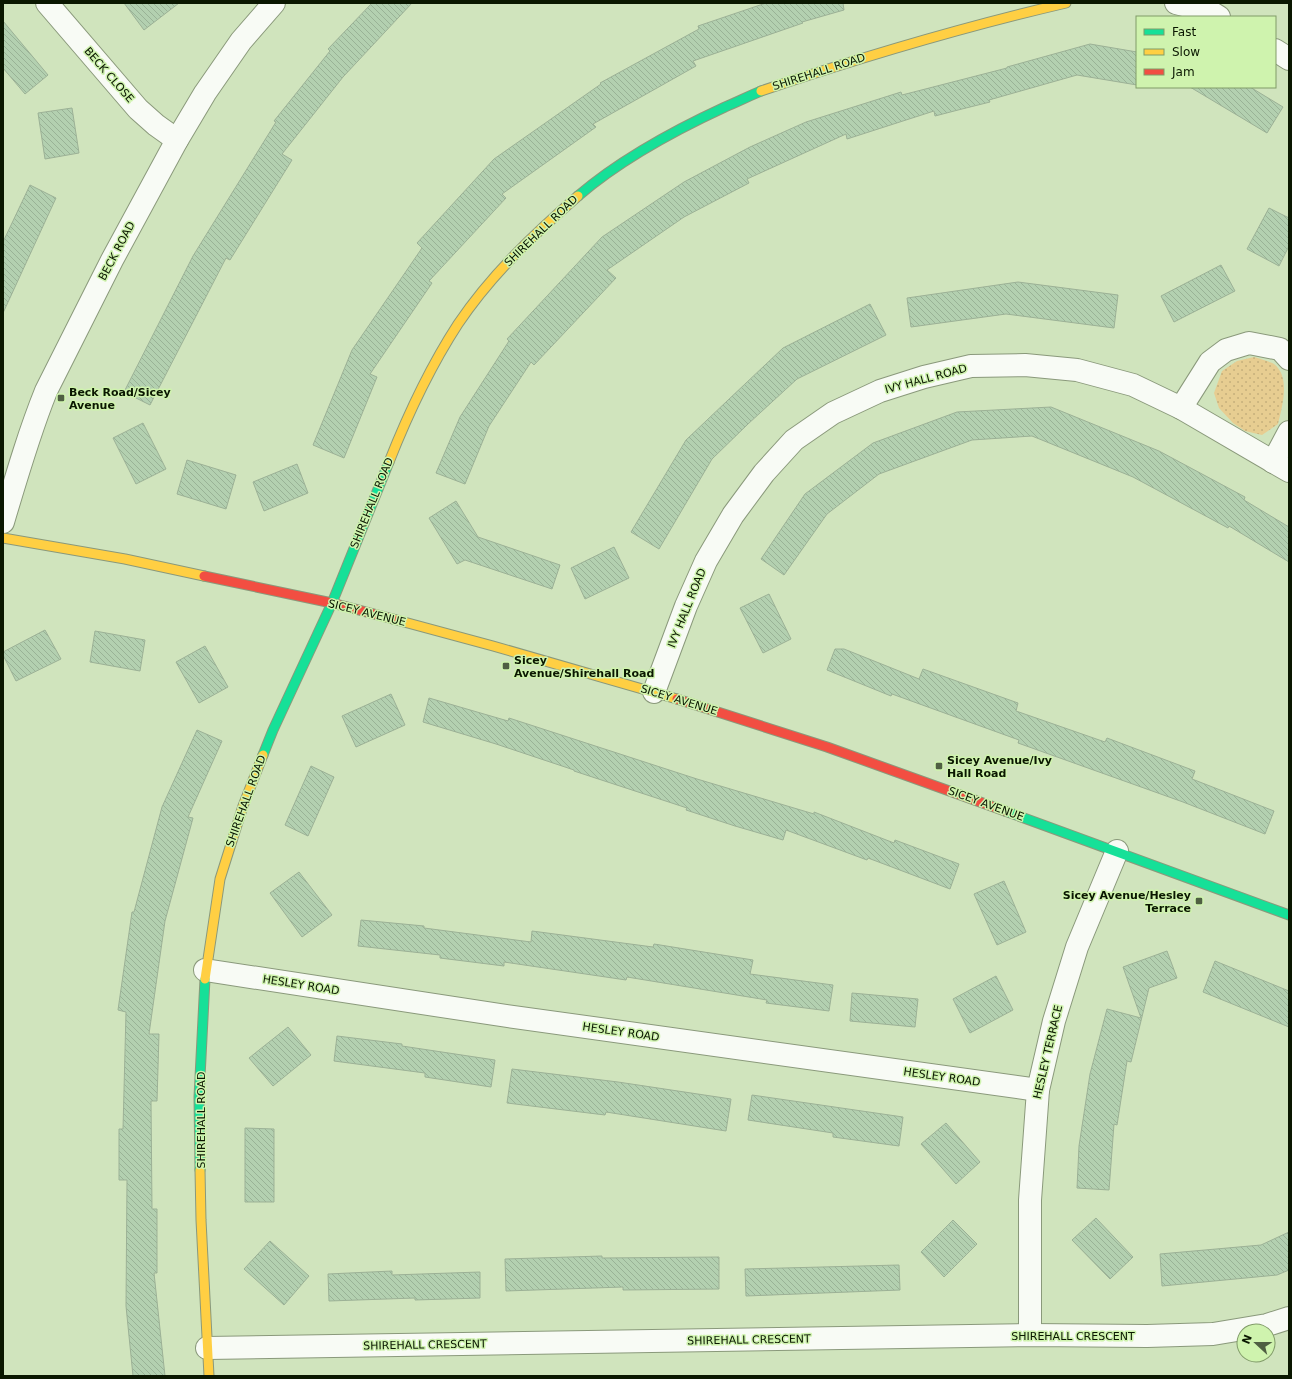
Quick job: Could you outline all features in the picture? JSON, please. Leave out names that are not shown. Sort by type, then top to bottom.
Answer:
[{"type":"street","name":"BECK CLOSE","points":[[47,3],[138,109],[156,126],[177,140]]},
{"type":"street","name":"BECK ROAD","points":[[3,522],[17,473],[38,410],[46,391],[112,260],[204,93],[241,41],[274,3]]},
{"type":"street","name":"SHIREHALL ROAD","points":[[209,1376],[201,1220],[199,1097],[205,970],[220,879],[242,806],[273,730],[332,604],[399,436],[432,366],[459,323],[496,275],[542,227],[591,185],[648,146],[701,118],[759,92],[840,65],[994,20],[1066,3]]},
{"type":"street","points":[[1176,3],[1211,12],[1217,16]]},
{"type":"street","points":[[1276,51],[1289,59]]},
{"type":"street","points":[[1182,408],[1210,362],[1226,350],[1249,343],[1286,348]]},
{"type":"street","name":"IVY HALL ROAD","points":[[654,692],[686,606],[706,561],[733,515],[764,473],[794,440],[834,412],[880,391],[924,377],[971,366],[1025,365],[1077,370],[1133,385],[1182,408],[1281,466]]},
{"type":"street","points":[[1281,466],[1289,432]]},
{"type":"street","name":"SICEY AVENUE","points":[[3,538],[125,559],[332,604],[493,646],[654,692],[827,746],[1289,915]]},
{"type":"street","name":"HESLEY TERRACE","points":[[1030,1335],[1030,1200],[1038,1090],[1054,1021],[1077,947],[1117,851]]},
{"type":"street","name":"HESLEY ROAD","points":[[205,970],[499,1014],[1038,1090]]},
{"type":"street","name":"SHIREHALL CRESCENT","points":[[207,1348],[1030,1335],[1147,1336],[1213,1334],[1267,1325],[1289,1318]]},
{"type":"shaded area","points":[[1254,357],[1274,364],[1282,376],[1284,384],[1283,401],[1278,424],[1262,435],[1245,431],[1233,423],[1219,408],[1214,393],[1222,371],[1237,361]]},
{"type":"building","points":[[124,3],[179,3],[144,30]]},
{"type":"building","points":[[372,3],[412,3],[343,77],[282,154],[292,160],[230,260],[226,258],[150,405],[124,392],[193,256],[276,122],[274,121],[330,51],[328,49]]},
{"type":"building","points":[[766,3],[843,3],[844,10],[802,22],[803,23],[693,61],[696,66],[593,124],[596,127],[502,194],[506,198],[429,281],[432,283],[370,374],[377,377],[344,458],[313,445],[352,350],[422,248],[417,243],[494,159],[601,84],[600,83],[699,29],[698,26]]},
{"type":"building","points":[[3,21],[48,75],[25,94],[3,68]]},
{"type":"building","points":[[1090,44],[1136,52],[1136,85],[1077,75],[989,100],[990,102],[935,116],[934,111],[847,139],[846,134],[747,179],[749,183],[684,217],[607,270],[616,278],[534,365],[531,362],[489,426],[465,484],[436,473],[460,417],[509,341],[507,339],[602,237],[684,182],[750,147],[806,122],[901,92],[902,95]]},
{"type":"building","points":[[1192,88],[1252,88],[1283,107],[1267,133]]},
{"type":"building","points":[[72,108],[79,153],[45,159],[38,113]]},
{"type":"building","points":[[30,185],[56,198],[3,313],[3,242]]},
{"type":"building","points":[[1269,208],[1289,218],[1289,246],[1279,266],[1247,249]]},
{"type":"building","points":[[1221,265],[1235,291],[1174,322],[1161,296]]},
{"type":"building","points":[[1018,282],[1118,295],[1114,328],[1006,314],[911,327],[907,298]]},
{"type":"building","points":[[870,304],[886,335],[797,379],[748,424],[712,459],[659,549],[631,532],[686,440],[783,348]]},
{"type":"building","points":[[1051,407],[1159,451],[1245,497],[1244,500],[1289,527],[1289,562],[1229,526],[1228,528],[1133,477],[1032,436],[972,440],[879,474],[827,514],[784,575],[761,559],[805,494],[873,443],[957,412]]},
{"type":"building","points":[[143,423],[166,469],[136,484],[113,438]]},
{"type":"building","points":[[187,460],[236,475],[226,509],[177,494]]},
{"type":"building","points":[[297,464],[308,493],[264,511],[253,482]]},
{"type":"building","points":[[456,501],[478,537],[560,565],[552,589],[465,560],[457,564],[429,518]]},
{"type":"building","points":[[614,547],[629,578],[585,599],[571,568]]},
{"type":"building","points":[[769,594],[791,639],[763,653],[740,608]]},
{"type":"building","points":[[45,630],[61,659],[16,681],[3,655],[3,652]]},
{"type":"building","points":[[95,631],[145,640],[140,671],[90,662]]},
{"type":"building","points":[[205,646],[228,687],[199,703],[176,662]]},
{"type":"building","points":[[835,649],[844,649],[919,679],[923,669],[1018,703],[1016,711],[1105,742],[1107,738],[1195,771],[1192,779],[1274,811],[1265,834],[1183,802],[1018,743],[1019,740],[892,694],[891,696],[827,670]]},
{"type":"building","points":[[391,694],[405,725],[356,747],[342,716]]},
{"type":"building","points":[[429,698],[508,721],[509,718],[697,779],[814,814],[814,812],[894,843],[895,840],[959,864],[950,889],[868,858],[867,860],[786,830],[783,840],[735,826],[686,810],[687,808],[496,744],[423,722]]},
{"type":"building","points":[[197,730],[222,741],[188,817],[193,818],[165,921],[149,1034],[159,1034],[157,1101],[151,1101],[152,1209],[157,1209],[157,1273],[154,1273],[165,1376],[133,1376],[126,1306],[127,1180],[119,1180],[119,1129],[123,1129],[126,1012],[118,1010],[132,912],[134,912],[162,807]]},
{"type":"building","points":[[311,766],[334,777],[308,836],[285,825]]},
{"type":"building","points":[[299,872],[332,915],[302,937],[270,893]]},
{"type":"building","points":[[1004,881],[1026,932],[997,945],[974,894]]},
{"type":"building","points":[[361,920],[424,926],[424,928],[531,942],[532,931],[653,947],[654,944],[753,960],[750,974],[833,985],[829,1011],[766,1003],[767,1000],[627,977],[626,980],[504,962],[504,966],[440,958],[440,955],[358,946]]},
{"type":"building","points":[[1167,951],[1177,978],[1149,988],[1131,1062],[1127,1061],[1117,1125],[1114,1124],[1109,1190],[1077,1188],[1079,1146],[1090,1074],[1107,1009],[1141,1018],[1123,967]]},
{"type":"building","points":[[1215,961],[1289,991],[1289,1027],[1203,992]]},
{"type":"building","points":[[996,976],[1013,1010],[970,1033],[953,999]]},
{"type":"building","points":[[852,993],[918,999],[915,1027],[850,1021]]},
{"type":"building","points":[[288,1027],[311,1055],[273,1086],[249,1058]]},
{"type":"building","points":[[337,1036],[402,1044],[402,1046],[495,1060],[491,1087],[425,1077],[425,1073],[334,1061]]},
{"type":"building","points":[[512,1069],[618,1082],[731,1099],[726,1131],[606,1112],[605,1115],[507,1103]]},
{"type":"building","points":[[752,1095],[903,1117],[899,1146],[833,1137],[833,1133],[748,1120]]},
{"type":"building","points":[[946,1123],[980,1162],[956,1184],[921,1144]]},
{"type":"building","points":[[245,1128],[274,1129],[274,1202],[245,1202]]},
{"type":"building","points":[[1096,1218],[1133,1257],[1110,1279],[1072,1240]]},
{"type":"building","points":[[953,1220],[977,1244],[944,1277],[921,1252]]},
{"type":"building","points":[[1289,1232],[1289,1270],[1277,1275],[1162,1286],[1160,1254],[1261,1245]]},
{"type":"building","points":[[270,1241],[309,1276],[284,1305],[244,1269]]},
{"type":"building","points":[[602,1256],[602,1258],[719,1257],[719,1289],[623,1290],[623,1287],[506,1291],[505,1259]]},
{"type":"building","points":[[899,1265],[900,1290],[746,1296],[745,1269]]},
{"type":"building","points":[[392,1271],[392,1275],[480,1272],[480,1298],[415,1300],[415,1298],[329,1301],[328,1274]]},
{"type":"traffic: fast","points":[[578,196],[612,170],[667,136],[761,91]]},
{"type":"traffic: fast","points":[[263,755],[273,730],[332,603],[389,462]]},
{"type":"traffic: fast","points":[[1005,811],[1289,915]]},
{"type":"traffic: fast","points":[[200,1170],[199,1097],[205,979]]},
{"type":"traffic: slow","points":[[761,91],[913,43],[1066,3]]},
{"type":"traffic: slow","points":[[389,462],[420,391],[458,324],[484,289],[499,272],[529,240],[578,196]]},
{"type":"traffic: slow","points":[[3,538],[125,559],[204,576]]},
{"type":"traffic: slow","points":[[393,619],[677,699]]},
{"type":"traffic: slow","points":[[205,979],[220,879],[243,806],[263,755]]},
{"type":"traffic: slow","points":[[200,1170],[209,1376]]},
{"type":"traffic: jam","points":[[204,576],[332,603],[393,619]]},
{"type":"traffic: jam","points":[[677,699],[827,747],[1005,811]]},
{"type":"place","name":"Beck Road/Sicey Avenue","points":[[61,398]]},
{"type":"place","name":"Sicey Avenue/Shirehall Road","points":[[506,666]]},
{"type":"place","name":"Sicey Avenue/Ivy Hall Road","points":[[939,766]]},
{"type":"place","name":"Sicey Avenue/Hesley Terrace","points":[[1199,901]]}]
